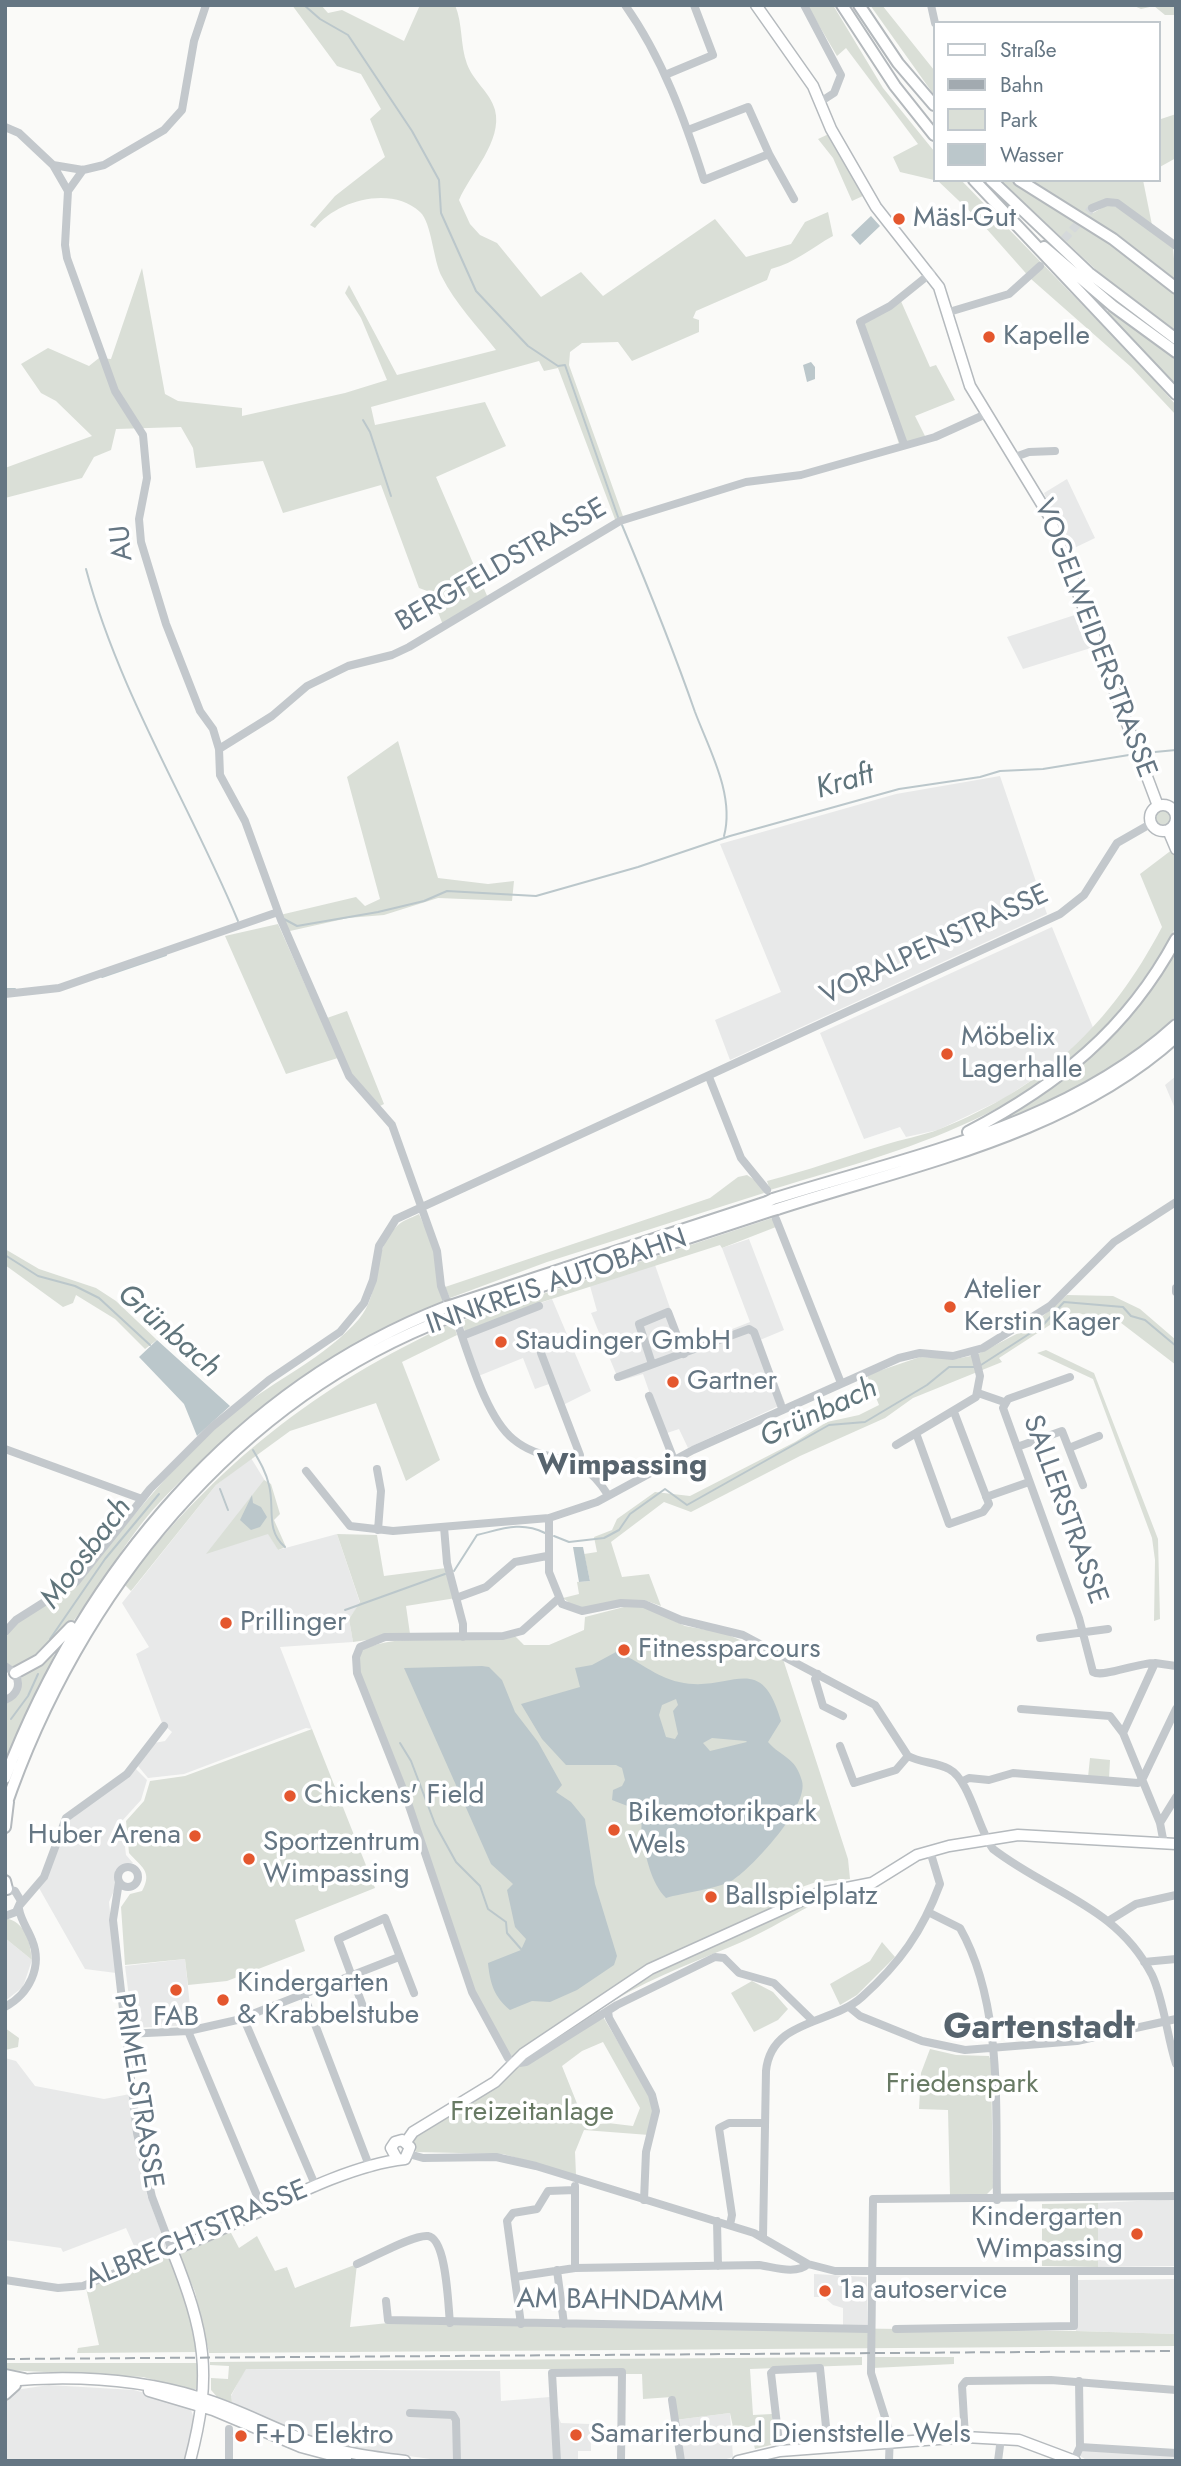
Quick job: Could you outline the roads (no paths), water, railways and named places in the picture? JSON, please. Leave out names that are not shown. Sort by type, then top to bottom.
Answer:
[{"type":"highway","points":[[842,5],[895,86],[932,132]]},
{"type":"highway","points":[[859,5],[932,112]]},
{"type":"highway","points":[[898,64],[932,102]]},
{"type":"highway","points":[[976,182],[1176,394]]},
{"type":"highway","points":[[993,182],[1080,265],[1176,339]]},
{"type":"highway","points":[[1022,182],[1114,239],[1176,288]]},
{"type":"highway","points":[[995,203],[1103,297],[1176,352]]},
{"type":"highway","points":[[944,1145],[1038,1093],[1085,1056],[1135,1002],[1176,939]]},
{"type":"highway","name":"INNKREIS AUTOBAHN","points":[[5,1779],[41,1693],[88,1609],[124,1558],[173,1499],[261,1417],[350,1356],[451,1311],[1012,1124],[1070,1099],[1143,1053],[1176,1025]]},
{"type":"highway","name":"INNKREIS AUTOBAHN","points":[[771,1205],[997,1139],[1063,1113],[1132,1073],[1176,1037]]},
{"type":"highway","name":"INNKREIS AUTOBAHN","points":[[5,1827],[7,1803],[50,1697],[87,1629],[121,1577],[181,1505],[239,1449],[308,1394],[355,1364],[451,1311]]},
{"type":"highway","points":[[8,1668],[49,1652],[88,1609]]},
{"type":"highway","points":[[5,2375],[12,2382],[5,2395]]},
{"type":"main road","name":"VOGELWEIDERSTRASSE","points":[[756,5],[808,79],[843,152],[876,207],[931,273],[949,312],[963,366],[986,414],[1049,516],[1158,806]]},
{"type":"main road","points":[[1158,806],[1169,807],[1174,813],[1174,824],[1168,830],[1160,830],[1152,824],[1150,815],[1158,806]]},
{"type":"main road","points":[[1168,830],[1176,849]]},
{"type":"main road","points":[[409,2154],[410,2147],[406,2142],[413,2132],[495,2082],[513,2064],[650,1969],[816,1894],[872,1883],[930,1851],[986,1839],[1026,1835],[1176,1844]]},
{"type":"main road","name":"ALBRECHTSTRASSE","points":[[391,2158],[395,2142],[406,2142]]},
{"type":"main road","name":"ALBRECHTSTRASSE","points":[[172,2250],[316,2187],[391,2158],[405,2159],[409,2154]]},
{"type":"main road","name":"PRIMELSTRASSE","points":[[172,2250],[191,2297],[202,2338],[203,2402],[190,2461]]},
{"type":"main road","points":[[12,2382],[126,2381],[203,2402],[311,2442],[370,2459],[405,2461]]},
{"type":"main road","points":[[203,2402],[301,2447],[357,2461]]},
{"type":"main road","points":[[738,2461],[780,2451],[965,2437],[1000,2438],[1037,2445],[1075,2460]]},
{"type":"street","points":[[54,165],[83,170],[104,165],[164,130],[179,116],[194,41],[206,5]]},
{"type":"street","points":[[625,5],[664,75],[688,130],[704,180],[769,154]]},
{"type":"street","points":[[664,75],[713,55],[694,5]]},
{"type":"street","points":[[804,5],[841,75],[834,93],[820,102]]},
{"type":"street","points":[[688,130],[748,107],[769,154],[794,199]]},
{"type":"street","points":[[5,127],[19,133],[54,165],[68,191],[83,170]]},
{"type":"street","name":"AU","points":[[68,191],[65,245],[67,258],[115,391],[143,435],[147,478],[139,519],[144,553],[166,624],[200,711],[213,729],[219,749],[220,775],[245,821],[280,916],[349,1076],[391,1125],[438,1251],[441,1286],[485,1395],[506,1432],[531,1449],[578,1463]]},
{"type":"street","points":[[1092,208],[1101,203],[1116,203],[1176,246]]},
{"type":"street","points":[[949,312],[1009,294],[1040,266]]},
{"type":"street","points":[[904,444],[860,322],[890,306],[931,273]]},
{"type":"street","name":"BERGFELDSTRASSE","points":[[219,749],[272,716],[307,686],[348,666],[392,655],[409,647],[620,521],[746,482],[801,475],[956,430],[986,414]]},
{"type":"street","points":[[1014,457],[1029,452],[1055,452]]},
{"type":"street","name":"VORALPENSTRASSE","points":[[5,1632],[16,1620],[76,1582],[142,1499],[193,1444],[231,1410],[294,1361],[340,1332],[364,1303],[373,1280],[379,1246],[389,1226],[420,1207],[1060,914],[1084,895],[1116,843],[1152,824]]},
{"type":"street","points":[[5,994],[59,988],[280,916]]},
{"type":"street","points":[[709,1077],[741,1158],[771,1205],[841,1383]]},
{"type":"street","points":[[306,1471],[350,1526],[377,1530],[549,1518],[597,1502],[674,1460],[782,1408],[905,1356],[974,1352],[1050,1306],[1114,1242],[1142,1221],[1176,1202]]},
{"type":"street","points":[[462,1336],[539,1306]]},
{"type":"street","points":[[652,1364],[639,1324],[668,1312],[684,1354]]},
{"type":"street","points":[[618,1377],[749,1329],[754,1332],[782,1408]]},
{"type":"street","points":[[896,1445],[954,1412],[978,1393],[978,1367],[974,1352]]},
{"type":"street","points":[[541,1353],[580,1455],[578,1463],[600,1481],[608,1495]]},
{"type":"street","name":"SALLERSTRASSE","points":[[978,1393],[1004,1402],[1070,1377]]},
{"type":"street","points":[[649,1396],[674,1460]]},
{"type":"street","name":"SALLERSTRASSE","points":[[1004,1402],[1017,1447],[1096,1674],[1105,1675],[1136,1664],[1155,1663]]},
{"type":"street","points":[[916,1433],[949,1524],[988,1508],[954,1412]]},
{"type":"street","points":[[1017,1447],[1062,1431],[1083,1485]]},
{"type":"street","points":[[1069,1448],[1099,1436]]},
{"type":"street","points":[[5,1449],[142,1499]]},
{"type":"street","points":[[377,1469],[381,1491],[377,1530]]},
{"type":"street","points":[[986,1497],[1029,1482]]},
{"type":"street","points":[[549,1518],[547,1556],[558,1600],[569,1608],[582,1611],[621,1603],[644,1604],[681,1620],[743,1636],[875,1705],[908,1756],[951,1769],[963,1781],[986,1839],[1006,1859],[1110,1920],[1144,1962],[1153,1978],[1176,2064]]},
{"type":"street","points":[[444,1527],[449,1573],[463,1637]]},
{"type":"street","points":[[456,1598],[486,1587],[515,1562],[547,1556]]},
{"type":"street","points":[[558,1600],[522,1631],[503,1636],[385,1637],[360,1647],[356,1665],[427,1857],[472,1992],[513,2064],[526,2062],[608,2011],[718,1957],[724,1958],[739,1973],[779,1987],[813,2021]]},
{"type":"street","name":"SALLERSTRASSE","points":[[1040,1639],[1108,1629]]},
{"type":"street","points":[[1123,1733],[1155,1663],[1176,1666]]},
{"type":"street","points":[[5,1700],[17,1690],[8,1668]]},
{"type":"street","points":[[818,1674],[815,1679],[823,1706],[843,1716]]},
{"type":"street","points":[[1021,1709],[1111,1716],[1123,1733],[1160,1824],[1164,1844]]},
{"type":"street","points":[[963,1781],[970,1778],[989,1780],[1013,1773],[1134,1784],[1142,1780],[1176,1709]]},
{"type":"street","points":[[14,1911],[48,1867],[66,1818],[127,1774],[164,1726]]},
{"type":"street","points":[[840,1746],[854,1783],[896,1770],[908,1756]]},
{"type":"street","points":[[1160,1824],[1176,1797]]},
{"type":"street","points":[[763,2237],[766,2071],[769,2054],[788,2032],[849,2007],[911,1947],[940,1884],[930,1851]]},
{"type":"street","name":"PRIMELSTRASSE","points":[[123,1885],[115,1901],[113,1920],[143,2165],[157,2213],[172,2250]]},
{"type":"street","points":[[5,2007],[24,1992],[35,1969],[35,1948],[25,1926],[14,1911],[9,1888],[32,1890]]},
{"type":"street","points":[[1110,1920],[1152,1898],[1176,1895]]},
{"type":"street","points":[[928,1912],[955,1924],[963,1933],[984,1996],[993,2049],[997,2200]]},
{"type":"street","points":[[365,2012],[338,1939],[385,1918],[414,1993]]},
{"type":"street","points":[[126,2034],[188,2031],[243,2017],[399,1957]]},
{"type":"street","points":[[1144,1962],[1176,1959]]},
{"type":"street","points":[[303,1993],[370,2168]]},
{"type":"street","points":[[849,2007],[860,2016],[926,2043],[965,2050],[1108,2037],[1176,2019]]},
{"type":"street","points":[[608,2011],[609,2018],[652,2095],[656,2111],[646,2152],[644,2200]]},
{"type":"street","points":[[243,2017],[316,2187]]},
{"type":"street","points":[[188,2031],[263,2210]]},
{"type":"street","points":[[730,2225],[732,2216],[719,2128],[729,2123],[765,2123]]},
{"type":"street","name":"ALBRECHTSTRASSE","points":[[409,2154],[422,2158],[496,2157],[754,2233],[808,2264],[835,2272],[1176,2271]]},
{"type":"street","points":[[575,2268],[577,2180]]},
{"type":"street","points":[[521,2324],[507,2221],[510,2215],[537,2209],[548,2191],[575,2190]]},
{"type":"street","points":[[889,2461],[891,2441],[871,2373],[873,2199],[997,2200],[1176,2196]]},
{"type":"street","points":[[754,2233],[764,2213]]},
{"type":"street","points":[[717,2221],[718,2266]]},
{"type":"street","points":[[357,2264],[421,2236],[433,2238],[437,2242],[444,2264],[450,2323]]},
{"type":"street","name":"ALBRECHTSTRASSE","points":[[5,2280],[58,2288],[83,2286],[172,2250]]},
{"type":"street","points":[[515,2277],[575,2268],[759,2265],[788,2270],[800,2269],[808,2264]]},
{"type":"street","points":[[557,2270],[564,2324]]},
{"type":"street","points":[[897,2329],[1074,2326],[1074,2272]]},
{"type":"street","name":"AM BAHNDAMM","points":[[386,2301],[388,2320],[870,2329]]},
{"type":"street","points":[[780,2451],[771,2373],[794,2370],[820,2368],[828,2446]]},
{"type":"street","points":[[556,2461],[552,2372],[622,2372],[621,2461]]},
{"type":"street","points":[[965,2437],[962,2386],[965,2381],[1079,2381],[1176,2390]]},
{"type":"street","points":[[1075,2460],[1080,2447],[1079,2381]]},
{"type":"street","points":[[672,2400],[681,2461]]},
{"type":"street","points":[[410,2413],[453,2415],[456,2420],[457,2461]]},
{"type":"street","points":[[229,2429],[229,2461]]},
{"type":"street","points":[[998,2461],[1000,2438]]},
{"type":"street","points":[[1080,2447],[1176,2453]]},
{"type":"water","points":[[871,216],[880,226],[860,245],[851,235]]},
{"type":"water","points":[[811,362],[815,367],[815,379],[807,382],[803,365]]},
{"type":"water","points":[[157,1340],[230,1406],[197,1436],[184,1404],[139,1357]]},
{"type":"water","points":[[252,1495],[253,1503],[261,1507],[267,1517],[260,1527],[251,1530],[240,1520]]},
{"type":"water","points":[[573,1547],[583,1547],[590,1581],[579,1582]]},
{"type":"water","points":[[616,1652],[679,1682],[697,1684],[753,1680],[764,1686],[773,1699],[781,1721],[768,1742],[796,1767],[802,1781],[802,1792],[789,1820],[778,1835],[754,1862],[733,1880],[666,1898],[656,1885],[650,1869],[638,1810],[612,1800],[613,1790],[622,1786],[625,1780],[622,1768],[616,1765],[566,1765],[542,1739],[521,1704],[580,1687],[575,1668],[592,1665]],"holes":[[[676,1699],[678,1705],[673,1711],[678,1734],[675,1739],[666,1737],[659,1715],[662,1705]],[[712,1738],[746,1741],[747,1742],[710,1751],[703,1743]]]},
{"type":"water","points":[[489,1667],[502,1680],[515,1712],[538,1742],[562,1785],[556,1792],[571,1802],[585,1819],[595,1884],[617,1956],[614,1965],[577,1990],[550,2002],[532,2001],[510,2010],[494,1989],[488,1963],[521,1950],[526,1939],[515,1927],[507,1890],[513,1884],[491,1864],[404,1668]]},
{"type":"waterway","points":[[304,5],[320,19],[348,35],[412,131],[439,180],[441,213],[476,291],[528,346],[558,366],[565,365],[618,517]]},
{"type":"waterway","points":[[363,420],[370,432],[391,496]]},
{"type":"waterway","points":[[622,525],[719,772],[726,805],[724,836]]},
{"type":"waterway","points":[[86,569],[117,660],[238,921]]},
{"type":"waterway","name":"Kraft","points":[[1144,753],[1176,750]]},
{"type":"waterway","name":"Kraft","points":[[284,919],[297,926],[378,912],[424,901],[447,891],[536,896],[638,867],[730,836],[899,789],[980,777],[1000,771],[1043,769],[1135,754]]},
{"type":"waterway","points":[[102,977],[166,955]]},
{"type":"waterway","points":[[5,989],[15,989]]},
{"type":"waterway","name":"Grünbach","points":[[5,1255],[38,1276],[75,1286],[99,1298],[150,1345]]},
{"type":"waterway","name":"Grünbach","points":[[981,1365],[1043,1325],[1064,1302],[1123,1307],[1131,1316],[1145,1320],[1176,1346]]},
{"type":"waterway","name":"Grünbach","points":[[554,1536],[569,1542],[604,1538],[619,1530],[630,1514],[665,1489],[687,1505],[829,1425],[865,1422],[927,1385],[949,1367],[976,1367]]},
{"type":"waterway","name":"Grünbach","points":[[253,1450],[269,1485],[275,1533],[285,1547]]},
{"type":"waterway","points":[[220,1489],[228,1510]]},
{"type":"waterway","name":"Moosbach","points":[[50,1639],[105,1559],[159,1494]]},
{"type":"waterway","name":"Grünbach","points":[[454,1571],[477,1535],[520,1527],[545,1533]]},
{"type":"waterway","name":"Grünbach","points":[[345,1610],[445,1574]]},
{"type":"waterway","name":"Moosbach","points":[[11,1719],[28,1696],[38,1674]]},
{"type":"waterway","points":[[400,1743],[411,1761],[435,1824],[456,1862],[480,1886],[488,1909],[506,1922],[507,1933],[521,1949]]},
{"type":"tunnel","points":[[1056,248],[1092,208]]},
{"type":"railway","points":[[5,2359],[1176,2351]]},
{"type":"place","name":"Mäsl-Gut","points":[[899,219]]},
{"type":"place","name":"Kapelle","points":[[989,337]]},
{"type":"place","name":"Möbelix Lagerhalle","points":[[947,1054]]},
{"type":"place","name":"Atelier Kerstin Kager","points":[[950,1307]]},
{"type":"place","name":"Staudinger GmbH","points":[[501,1342]]},
{"type":"place","name":"Gartner","points":[[673,1382]]},
{"type":"place","name":"Prillinger","points":[[226,1623]]},
{"type":"place","name":"Fitnessparcours","points":[[624,1650]]},
{"type":"place","name":"Chickens' Field","points":[[290,1796]]},
{"type":"place","name":"Bikemotorikpark Wels","points":[[614,1830]]},
{"type":"place","name":"Huber Arena","points":[[195,1836]]},
{"type":"place","name":"Sportzentrum Wimpassing","points":[[249,1859]]},
{"type":"place","name":"Ballspielplatz","points":[[711,1897]]},
{"type":"place","name":"FAB","points":[[176,1990]]},
{"type":"place","name":"Kindergarten & Krabbelstube","points":[[223,2000]]},
{"type":"place","name":"Kindergarten Wimpassing","points":[[1137,2234]]},
{"type":"place","name":"1a autoservice","points":[[825,2291]]},
{"type":"place","name":"Samariterbund Dienststelle Wels","points":[[576,2435]]},
{"type":"place","name":"F+D Elektro","points":[[241,2436]]},
{"type":"district","name":"Wimpassing","points":[[622,1467]]},
{"type":"district","name":"Gartenstadt","points":[[1039,2030]]},
{"type":"park label","name":"Friedenspark","points":[[962,2085]]},
{"type":"park label","name":"Freizeitanlage","points":[[532,2113]]}]
